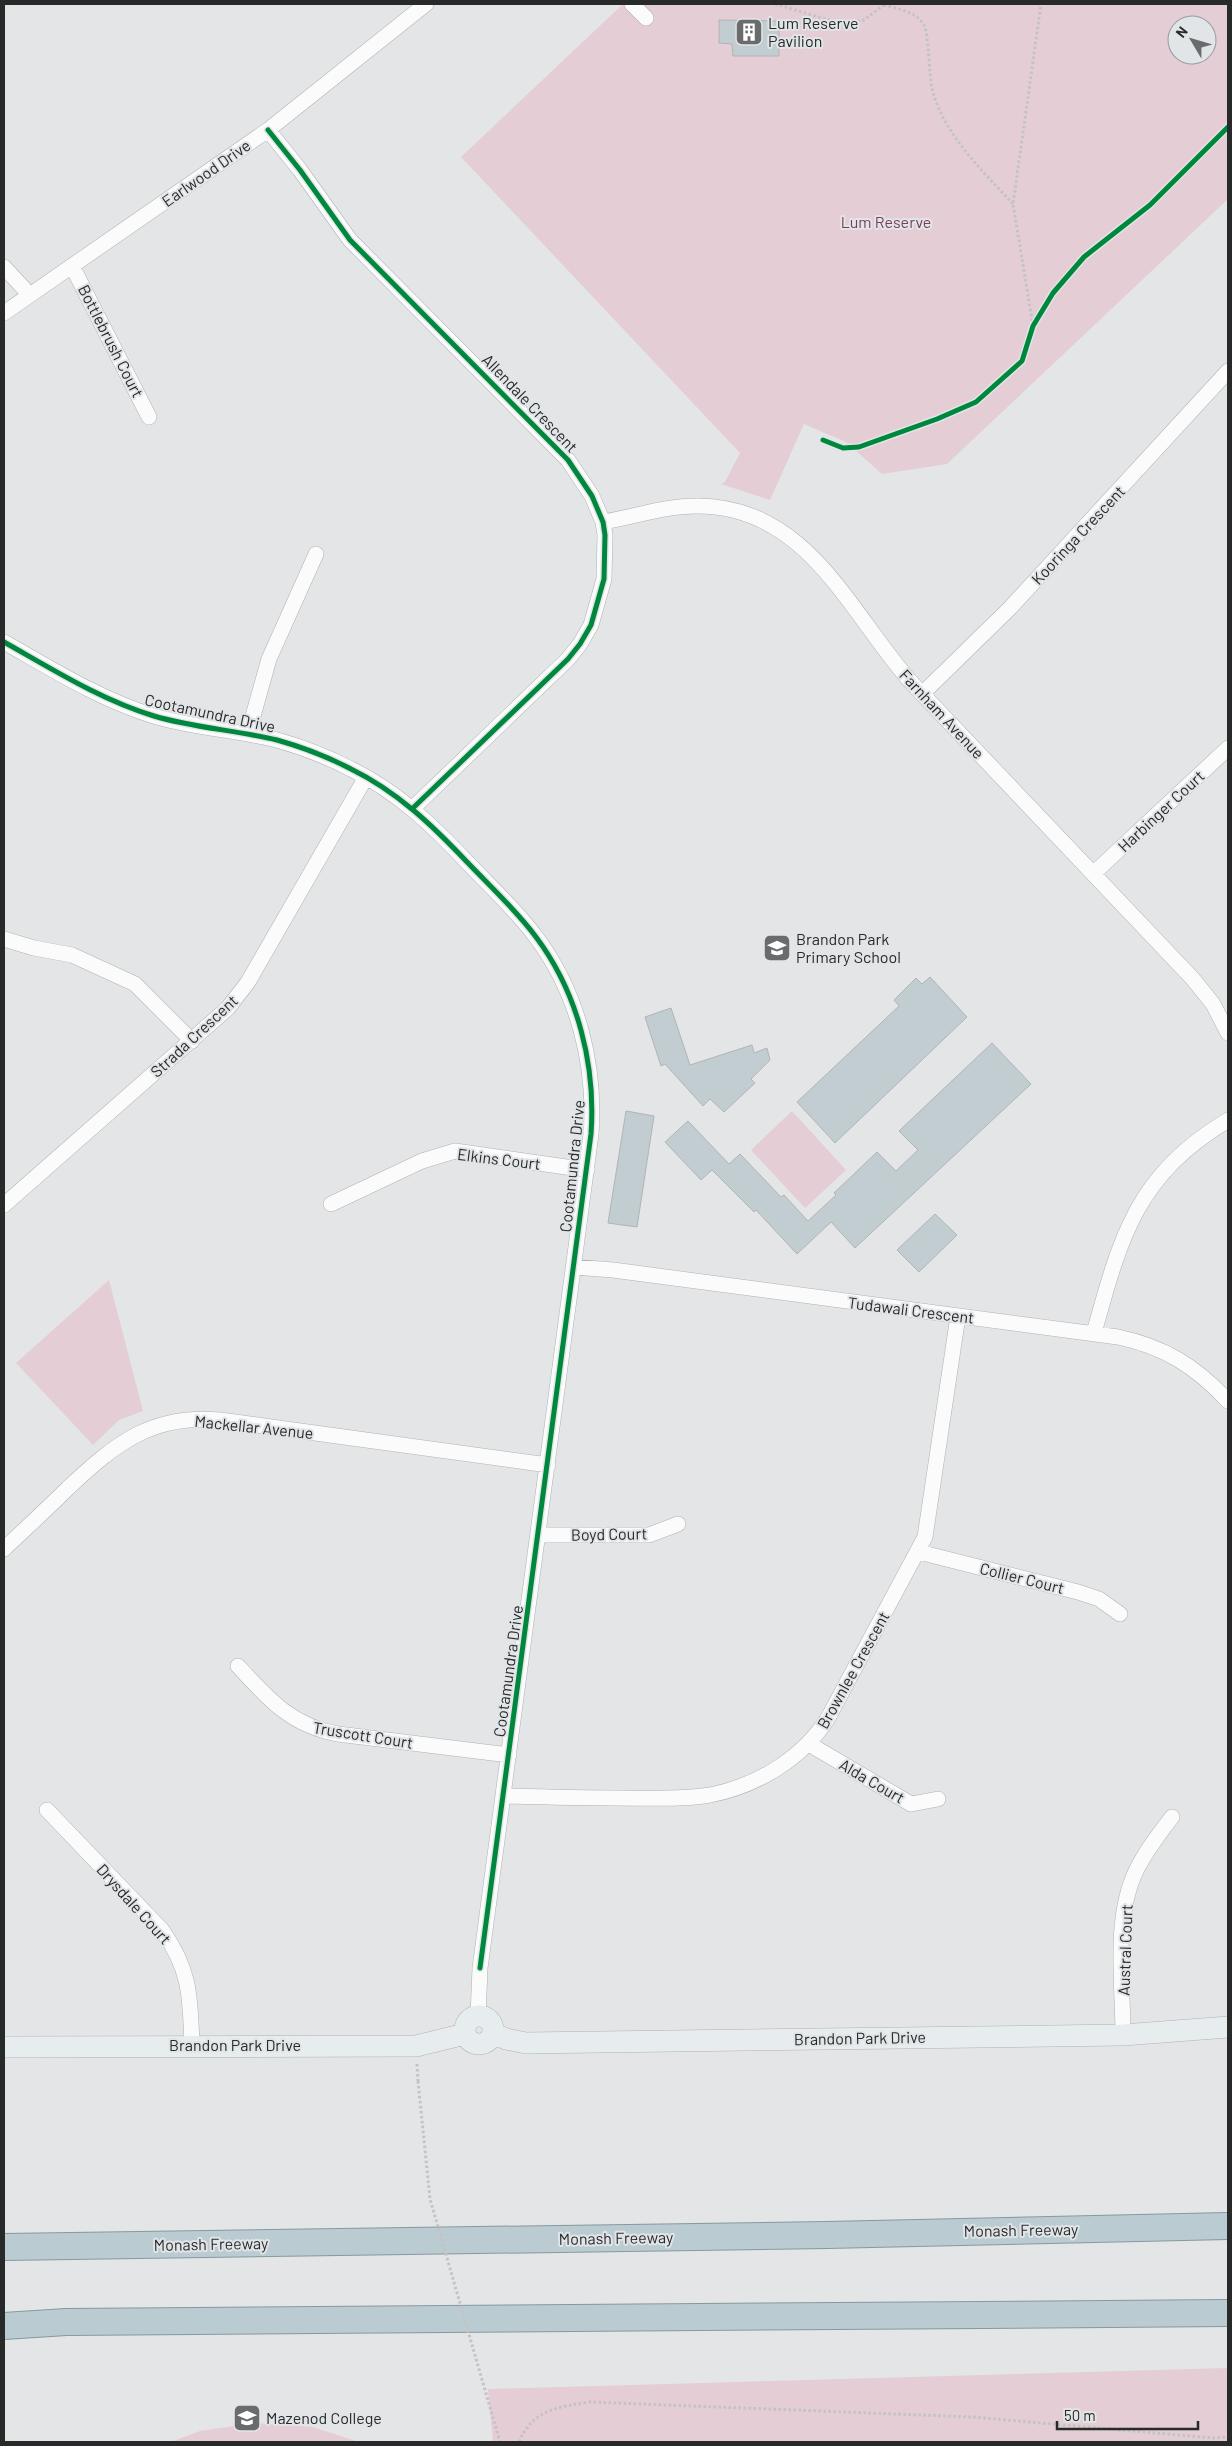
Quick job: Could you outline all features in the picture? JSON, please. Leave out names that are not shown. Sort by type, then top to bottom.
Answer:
[{"type":"highway","name":"Monash Freeway","points":[[4,2247],[827,2235],[1228,2226]]},
{"type":"highway","points":[[4,2326],[66,2322],[1228,2313]]},
{"type":"street","name":"Earlwood Drive","points":[[4,314],[29,294],[268,130],[426,4]]},
{"type":"street","points":[[632,4],[646,18]]},
{"type":"street","name":"Allendale Crescent","points":[[268,130],[300,170],[350,240],[568,460],[592,496],[603,522],[606,551],[604,579],[598,608],[580,644],[413,808]]},
{"type":"street","name":"Bottlebrush Court","points":[[72,266],[149,417]]},
{"type":"street","points":[[4,267],[29,294]]},
{"type":"street","name":"Kooringa Crescent","points":[[922,694],[1004,614],[1228,371]]},
{"type":"street","name":"Farnham Avenue","points":[[603,522],[695,506],[724,507],[760,518],[791,537],[818,562],[846,595],[886,652],[922,694],[1204,992],[1228,1033]]},
{"type":"street","points":[[248,734],[266,666],[316,554]]},
{"type":"street","name":"Cootamundra Drive","points":[[4,642],[129,708],[176,722],[248,734],[303,748],[366,777],[413,808],[535,935],[548,954],[569,996],[584,1039],[593,1104],[587,1170],[480,1968],[478,2016]]},
{"type":"street","name":"Harbinger Court","points":[[1094,874],[1228,748]]},
{"type":"street","name":"Strada Crescent","points":[[4,1205],[192,1042],[228,1008],[248,982],[366,777]]},
{"type":"street","points":[[4,939],[34,948],[72,955],[135,984],[192,1042]]},
{"type":"street","points":[[1094,1333],[1126,1231],[1150,1188],[1183,1151],[1228,1120]]},
{"type":"street","name":"Elkins Court","points":[[331,1204],[422,1162],[455,1151],[587,1170]]},
{"type":"street","name":"Tudawali Crescent","points":[[574,1267],[1094,1333],[1149,1344],[1182,1360],[1208,1380],[1228,1401]]},
{"type":"street","name":"Brownlee Crescent","points":[[504,1796],[649,1798],[709,1795],[740,1787],[764,1776],[809,1744],[828,1718],[919,1552],[927,1528],[958,1316]]},
{"type":"street","name":"Mackellar Avenue","points":[[4,1549],[114,1447],[144,1430],[176,1421],[220,1420],[548,1464]]},
{"type":"street","name":"Boyd Court","points":[[539,1535],[649,1534],[678,1524]]},
{"type":"street","name":"Collier Court","points":[[919,1552],[1078,1592],[1099,1600],[1120,1614]]},
{"type":"street","name":"Truscott Court","points":[[238,1666],[278,1706],[292,1717],[312,1728],[338,1734],[509,1755]]},
{"type":"street","name":"Alda Court","points":[[809,1744],[911,1804],[938,1799]]},
{"type":"street","name":"Drysdale Court","points":[[47,1810],[157,1926],[171,1944],[183,1966],[187,1981],[192,2045]]},
{"type":"street","name":"Austral Court","points":[[1123,2035],[1122,1932],[1126,1897],[1141,1862],[1172,1817]]},
{"type":"street","points":[[478,2016],[487,2018],[491,2022],[493,2033],[488,2041],[480,2045],[471,2042],[465,2034],[466,2024],[478,2016]]},
{"type":"street","name":"Brandon Park Drive","points":[[493,2033],[506,2039],[526,2043],[1123,2035],[1228,2028]]},
{"type":"street","name":"Brandon Park Drive","points":[[4,2047],[192,2045],[416,2046],[465,2034]]},
{"type":"path","points":[[775,4],[839,22],[864,20],[884,4],[913,14],[924,25],[933,90],[948,126],[965,151],[1013,204]]},
{"type":"path","points":[[1033,326],[1013,204],[1041,4]]},
{"type":"path","points":[[1031,335],[1033,326],[1038,318]]},
{"type":"path","points":[[418,2081],[430,2199],[500,2442]]},
{"type":"path","points":[[518,2442],[533,2419],[548,2411],[590,2402],[972,2417],[1213,2438],[1228,2437]]},
{"type":"green space","name":"Lum Reserve","points":[[623,4],[1228,4],[1228,199],[947,464],[882,474],[846,442],[804,424],[770,500],[721,484],[725,482],[740,453],[461,157]]},
{"type":"green space","points":[[792,1111],[846,1170],[805,1208],[751,1150]]},
{"type":"green space","points":[[109,1280],[143,1411],[119,1420],[93,1445],[16,1363]]},
{"type":"green space","points":[[1228,2368],[1228,2442],[493,2442],[488,2389]]},
{"type":"green space","points":[[255,2423],[313,2427],[359,2442],[171,2442],[200,2431]]},
{"type":"building","name":"Lum Reserve Pavilion","points":[[719,20],[779,21],[779,56],[733,56],[732,44],[719,43]]},
{"type":"building","points":[[930,977],[967,1017],[835,1143],[797,1102],[899,1006],[894,1000],[916,978],[922,984]]},
{"type":"building","points":[[671,1008],[690,1065],[752,1045],[754,1053],[767,1048],[770,1060],[751,1079],[755,1083],[724,1112],[710,1099],[703,1106],[665,1064],[661,1066],[645,1017]]},
{"type":"building","points":[[992,1043],[1031,1084],[855,1248],[831,1222],[797,1254],[756,1210],[754,1212],[712,1170],[701,1180],[665,1142],[688,1121],[729,1164],[740,1154],[781,1197],[784,1195],[808,1221],[877,1152],[896,1171],[918,1150],[899,1131]]},
{"type":"building","points":[[626,1111],[654,1116],[637,1227],[608,1223]]},
{"type":"building","points":[[935,1214],[957,1235],[919,1272],[897,1250]]},
{"type":"cycle path","points":[[823,440],[843,448],[859,447],[937,419],[976,402],[1022,361],[1033,326],[1053,293],[1084,257],[1150,205],[1228,127]]},
{"type":"cycle path","points":[[268,130],[300,170],[350,240],[568,460],[592,496],[603,522],[605,535],[604,579],[591,625],[580,644],[568,659],[413,808]]},
{"type":"cycle path","points":[[4,642],[96,693],[134,709],[169,720],[277,740],[333,760],[384,788],[442,836],[520,917],[551,959],[573,1006],[587,1056],[592,1108],[591,1134],[480,1968]]},
{"type":"place","name":"Lum Reserve Pavilion","points":[[749,32]]},
{"type":"place","name":"Brandon Park Primary School","points":[[777,948]]},
{"type":"place","name":"Mazenod College","points":[[247,2418]]}]
